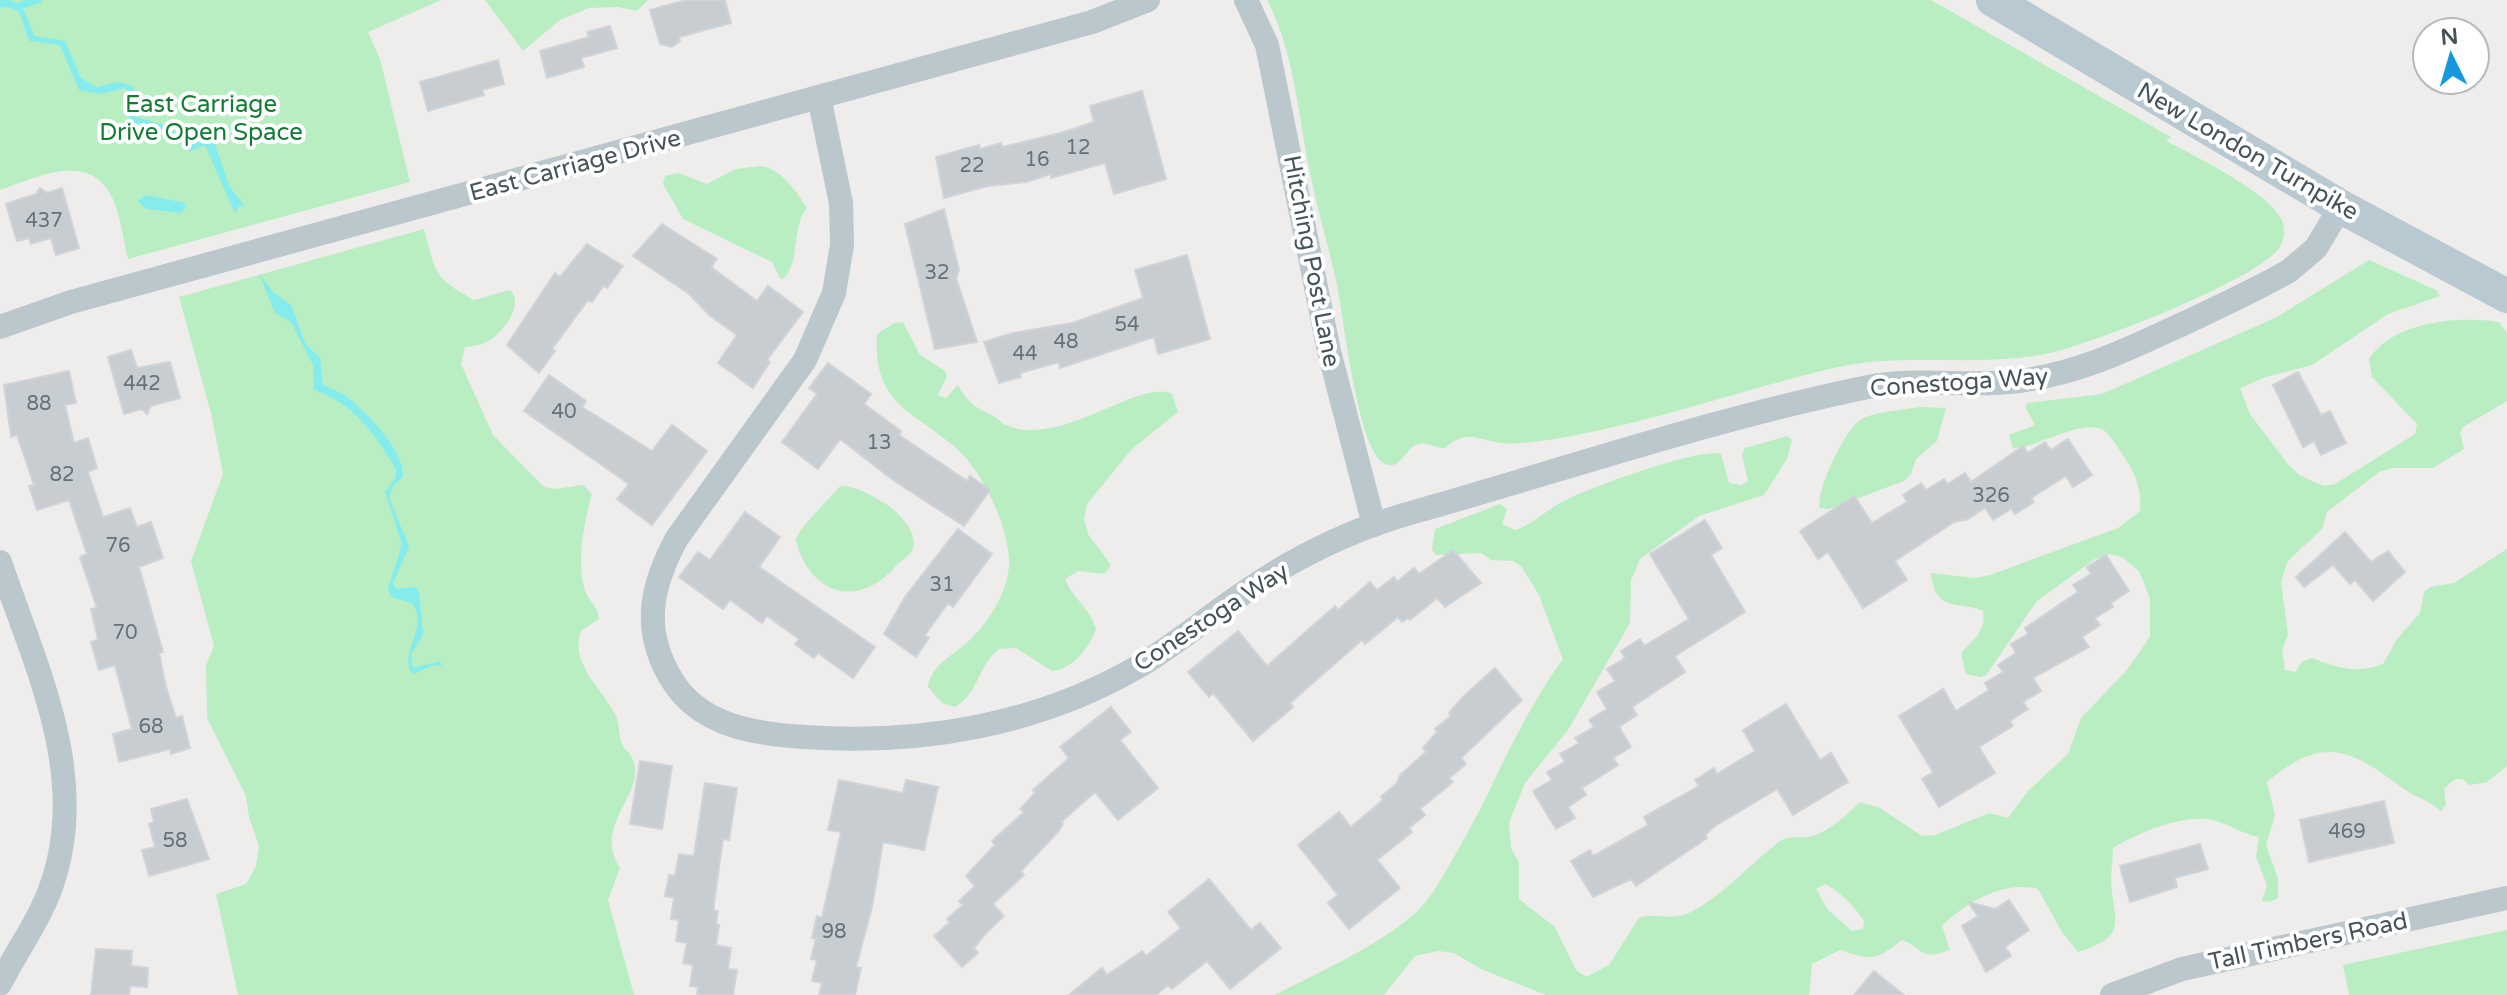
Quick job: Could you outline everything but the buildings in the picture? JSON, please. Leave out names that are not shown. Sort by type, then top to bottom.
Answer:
[{"type":"street","name":"East Carriage Drive","points":[[0,327],[71,302],[1092,22],[1148,0]]},
{"type":"street","name":"Hitching Post Lane","points":[[1246,0],[1267,45],[1329,351],[1374,525]]},
{"type":"street","name":"New London Turnpike","points":[[1993,0],[2341,206],[2507,296]]},
{"type":"street","name":"Conestoga Way","points":[[819,97],[841,203],[842,245],[834,293],[805,360],[677,538],[660,569],[652,596],[651,623],[656,647],[669,676],[694,706],[728,725],[787,736],[852,740],[912,739],[1023,717],[1096,689],[1142,664],[1274,573],[1327,544],[1374,525],[1677,435],[1873,386],[2013,382],[2096,365],[2289,271],[2316,248],[2341,206]]},
{"type":"street","points":[[0,562],[4,588],[58,738],[67,805],[63,842],[50,890],[0,984]]},
{"type":"street","name":"Tall Timbers Road","points":[[2112,995],[2182,969],[2507,898]]},
{"type":"green space","name":"East Carriage Drive Open Space","points":[[3,0],[441,0],[368,32],[380,59],[410,182],[128,259],[119,215],[109,192],[99,180],[86,173],[58,172],[0,190],[0,8],[12,7],[26,13],[21,6]]},
{"type":"green space","points":[[485,0],[648,0],[637,11],[618,7],[589,8],[560,20],[523,51]]},
{"type":"green space","points":[[1267,0],[1931,0],[2171,137],[2166,141],[2250,188],[2277,212],[2283,223],[2283,239],[2280,247],[2266,260],[2208,293],[2133,325],[2046,354],[1992,360],[1910,360],[1856,364],[1584,434],[1511,444],[1465,437],[1445,448],[1420,444],[1397,463],[1388,465],[1373,450],[1365,431],[1289,62]]},
{"type":"green space","points":[[760,166],[781,176],[807,208],[799,226],[792,265],[781,280],[772,262],[683,219],[663,184],[665,176],[678,173],[707,184],[736,169]]},
{"type":"green space","points":[[424,229],[434,264],[450,285],[474,300],[510,290],[514,296],[513,311],[504,327],[485,343],[465,347],[461,364],[493,435],[544,487],[555,489],[583,485],[592,494],[584,530],[581,567],[585,591],[599,619],[581,631],[579,654],[617,717],[622,744],[631,756],[635,771],[612,837],[613,852],[620,868],[608,900],[634,995],[238,995],[216,894],[246,884],[256,866],[259,846],[246,796],[207,718],[206,665],[214,646],[191,561],[223,474],[211,413],[179,297]]},
{"type":"green space","points":[[2369,260],[2436,290],[2440,296],[2388,314],[2312,365],[2266,377],[2240,388],[2250,414],[2287,463],[2299,475],[2324,486],[2335,484],[2415,434],[2417,424],[2372,377],[2369,359],[2380,346],[2410,329],[2446,321],[2499,322],[2507,333],[2507,401],[2463,427],[2460,432],[2464,449],[2433,468],[2392,468],[2379,472],[2327,512],[2322,529],[2288,561],[2281,581],[2288,635],[2282,650],[2285,670],[2295,672],[2302,662],[2312,658],[2339,667],[2364,669],[2383,664],[2397,639],[2420,613],[2424,592],[2430,587],[2454,583],[2507,549],[2507,766],[2487,782],[2470,785],[2462,779],[2455,779],[2444,789],[2446,805],[2441,811],[2351,756],[2336,752],[2304,758],[2267,782],[2275,815],[2266,845],[2278,878],[2278,898],[2270,902],[2262,901],[2267,885],[2256,857],[2259,837],[2207,819],[2171,823],[2146,831],[2113,848],[2111,880],[2115,925],[2105,939],[2078,952],[2062,932],[2038,889],[2025,887],[1999,890],[1962,909],[1942,926],[1950,950],[1927,954],[1902,940],[1872,957],[1840,950],[1812,964],[1809,995],[1546,995],[1481,969],[1454,953],[1438,951],[1415,956],[1384,995],[1275,995],[1380,939],[1424,904],[1465,837],[1532,708],[1563,659],[1539,595],[1521,566],[1513,561],[1491,560],[1481,553],[1436,555],[1432,550],[1435,529],[1500,504],[1507,509],[1502,524],[1515,530],[1562,502],[1594,488],[1642,470],[1709,454],[1721,454],[1729,483],[1741,485],[1748,481],[1742,455],[1745,448],[1788,436],[1792,440],[1787,459],[1764,495],[1699,516],[1640,559],[1631,580],[1630,623],[1568,730],[1525,783],[1509,823],[1511,848],[1519,862],[1519,899],[1555,927],[1576,970],[1586,977],[1609,965],[1639,918],[1670,917],[1693,911],[1716,896],[1780,841],[1808,837],[1826,830],[1860,802],[1880,808],[1922,836],[1935,835],[1989,813],[2008,818],[2028,791],[2068,754],[2081,718],[2126,671],[2150,637],[2150,599],[2139,571],[2122,557],[2109,554],[2095,559],[2037,601],[1986,675],[1980,677],[1966,674],[1961,653],[1981,630],[1983,611],[1943,601],[1933,586],[1931,573],[1975,578],[1990,575],[2118,528],[2140,511],[2139,490],[2132,470],[2112,439],[2099,428],[2076,429],[2013,448],[2009,435],[2035,425],[2025,407],[2028,403],[2102,394],[2275,318]],"holes":[[[1825,884],[1861,916],[1863,929],[1852,931],[1828,910],[1816,889]]]},
{"type":"green space","points":[[903,322],[920,355],[945,371],[947,377],[938,395],[946,398],[958,385],[972,404],[1008,426],[1030,430],[1053,428],[1140,395],[1158,392],[1172,394],[1178,412],[1132,449],[1087,504],[1084,519],[1088,534],[1111,565],[1104,574],[1078,571],[1065,579],[1096,629],[1085,650],[1067,666],[1052,671],[1016,648],[999,649],[992,655],[969,695],[955,707],[942,703],[928,687],[930,679],[939,666],[986,622],[1007,580],[1009,558],[998,513],[974,468],[954,446],[897,402],[881,375],[877,334],[894,323]]},
{"type":"green space","points":[[1921,407],[1946,408],[1937,441],[1916,459],[1911,474],[1904,481],[1829,509],[1820,508],[1827,475],[1854,425],[1873,415]]},
{"type":"green space","points":[[840,486],[864,492],[886,504],[906,523],[914,542],[910,553],[882,580],[852,591],[838,590],[824,584],[803,560],[796,541],[808,522]]},
{"type":"green space","points":[[2507,930],[2507,995],[2349,995],[2343,965]]},
{"type":"water","points":[[0,0],[24,9],[34,36],[65,41],[81,78],[96,87],[118,82],[134,86],[136,117],[168,126],[188,146],[203,139],[213,139],[229,186],[245,206],[239,206],[236,213],[233,209],[205,145],[190,151],[162,129],[152,132],[129,125],[131,96],[125,88],[100,94],[79,90],[60,45],[29,41],[19,11],[12,7],[0,8]]},
{"type":"water","points":[[145,195],[186,205],[182,213],[146,209],[138,201]]},
{"type":"water","points":[[259,274],[273,292],[291,305],[305,343],[320,358],[323,385],[345,395],[359,407],[398,456],[403,477],[393,486],[389,497],[409,547],[393,583],[396,589],[415,587],[419,591],[423,635],[411,654],[413,668],[440,661],[442,666],[433,665],[414,674],[409,669],[408,660],[418,619],[416,611],[412,603],[391,597],[388,589],[402,544],[385,492],[396,477],[396,469],[371,432],[352,412],[314,390],[313,365],[291,322],[275,313]]},
{"type":"waterway","points":[[2,0],[16,7],[38,0]]}]
